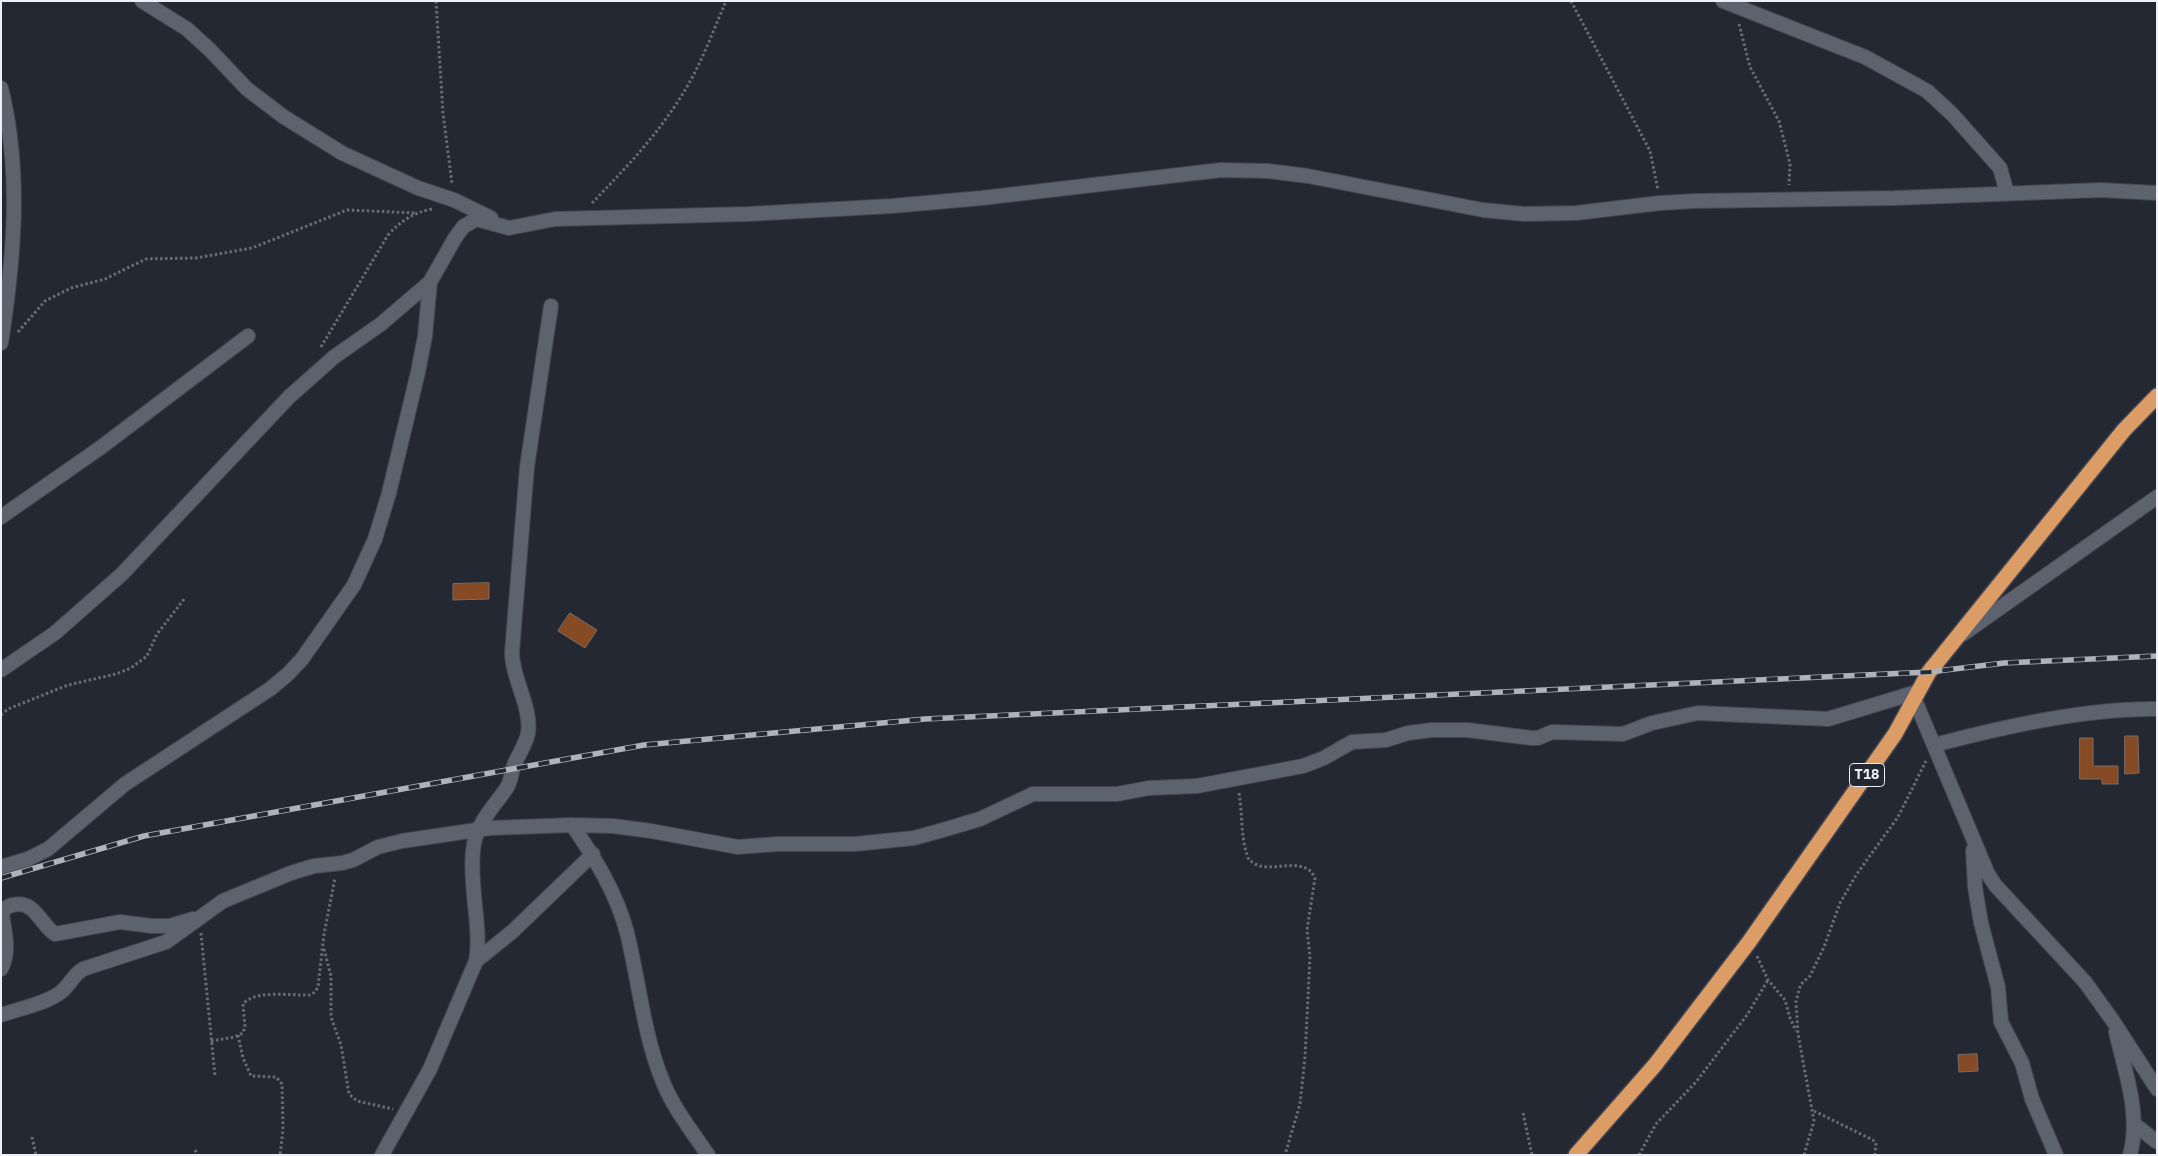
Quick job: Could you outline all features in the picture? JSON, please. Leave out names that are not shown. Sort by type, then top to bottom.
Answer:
[{"type":"highway","name":"T18","points":[[1576,1155],[1656,1065],[1749,942],[1895,734],[1929,672],[2118,437],[2157,396]]},
{"type":"street","points":[[142,1],[187,29],[247,89],[293,122],[342,153],[382,173],[454,200],[509,228]]},
{"type":"street","points":[[1724,2],[1866,57],[1927,91],[1952,114],[2000,168],[2007,193]]},
{"type":"street","points":[[1,88],[9,118],[15,174],[13,252],[7,340]]},
{"type":"street","points":[[1,867],[28,859],[48,849],[125,784],[270,689],[302,659],[354,585],[375,539],[389,493],[418,372],[425,336],[430,282],[438,265],[463,227],[476,219],[509,228],[555,219],[748,214],[892,206],[982,198],[1220,170],[1268,171],[1308,176],[1421,199],[1484,210],[1524,214],[1576,213],[1660,203],[2101,190],[2157,193]]},
{"type":"street","points":[[1,670],[55,633],[122,574],[289,397],[334,357],[381,324],[430,282]]},
{"type":"street","points":[[382,1155],[407,1112],[446,1034],[476,961],[478,943],[472,893],[472,859],[477,830],[491,807],[507,788],[528,731],[527,712],[512,663],[512,652],[527,467],[551,306]]},
{"type":"street","points":[[1,517],[100,448],[248,336]]},
{"type":"street","points":[[1957,639],[2157,497]]},
{"type":"street","points":[[1,1015],[51,998],[62,992],[76,973],[83,969],[166,942],[223,901],[303,868],[353,860],[385,845],[477,830],[520,826],[572,825],[613,826],[651,831],[738,847],[777,844],[855,844],[914,838],[943,830],[980,819],[1033,794],[1125,793],[1148,788],[1197,786],[1312,763],[1352,742],[1386,740],[1408,733],[1432,730],[1467,730],[1532,738],[1538,738],[1552,732],[1623,734],[1652,723],[1698,713],[1828,719],[1916,695],[1934,745],[1982,863],[1995,885],[2085,982],[2157,1089]]},
{"type":"street","points":[[1934,745],[1986,732],[2052,720],[2129,709],[2157,709]]},
{"type":"street","points":[[572,825],[593,854],[614,895],[627,931],[644,1015],[661,1078],[677,1109],[708,1155]]},
{"type":"street","points":[[1972,838],[1975,887],[1981,923],[1998,987],[2001,1022],[2022,1063],[2032,1099],[2056,1155]]},
{"type":"street","points":[[476,961],[513,931],[593,854]]},
{"type":"street","points":[[1,969],[5,961],[6,946],[2,915],[3,911],[10,905],[22,904],[30,906],[48,929],[55,934],[120,922],[170,926],[199,918]]},
{"type":"street","points":[[2113,1021],[2132,1104],[2134,1124],[2130,1155]]},
{"type":"street","points":[[2134,1124],[2157,1142]]},
{"type":"path","points":[[436,1],[443,112],[454,200]]},
{"type":"path","points":[[577,219],[635,159],[664,122],[689,84],[726,1]]},
{"type":"path","points":[[1571,1],[1650,151],[1660,203]]},
{"type":"path","points":[[1724,2],[1736,16],[1744,36],[1750,67],[1779,121],[1790,164],[1788,200]]},
{"type":"path","points":[[7,340],[45,302],[71,288],[105,279],[146,259],[196,258],[252,248],[347,210],[416,212],[436,209]]},
{"type":"path","points":[[321,347],[378,249],[400,222],[416,212]]},
{"type":"path","points":[[1,715],[8,709],[68,685],[116,674],[131,668],[146,656],[157,634],[185,598]]},
{"type":"path","points":[[1804,1155],[1814,1121],[1798,1034],[1796,1002],[1801,984],[1810,976],[1824,947],[1840,903],[1856,875],[1898,818],[1934,745]]},
{"type":"path","points":[[1236,778],[1240,799],[1241,830],[1249,860],[1260,866],[1306,867],[1315,878],[1307,930],[1310,956],[1305,1057],[1300,1104],[1285,1155]]},
{"type":"path","points":[[211,1041],[238,1035],[244,1030],[243,1004],[246,1000],[268,995],[310,995],[315,992],[318,987],[323,946],[338,863]]},
{"type":"path","points":[[199,918],[215,1076]]},
{"type":"path","points":[[1749,942],[1768,980],[1785,1000],[1790,1018],[1798,1034]]},
{"type":"path","points":[[323,946],[331,976],[331,1017],[341,1045],[349,1094],[356,1101],[407,1112]]},
{"type":"path","points":[[1639,1155],[1656,1124],[1696,1082],[1748,1015],[1768,980]]},
{"type":"path","points":[[238,1035],[243,1058],[251,1076],[279,1078],[282,1084],[283,1130],[280,1155]]},
{"type":"path","points":[[1813,1111],[1874,1140],[1876,1143],[1875,1155]]},
{"type":"path","points":[[1523,1112],[1532,1155]]},
{"type":"path","points":[[32,1137],[36,1155]]},
{"type":"path","points":[[195,1150],[198,1155]]},
{"type":"building","points":[[489,583],[489,599],[453,600],[453,584]]},
{"type":"building","points":[[570,613],[597,630],[585,648],[558,631]]},
{"type":"building","points":[[2125,736],[2138,736],[2139,773],[2125,774]]},
{"type":"building","points":[[2080,738],[2093,738],[2093,766],[2118,766],[2118,784],[2102,784],[2102,779],[2080,779]]},
{"type":"building","points":[[1977,1054],[1978,1071],[1959,1072],[1958,1055]]},
{"type":"railway","points":[[1,878],[144,836],[644,745],[925,719],[1929,672],[2004,663],[2157,656]]}]
